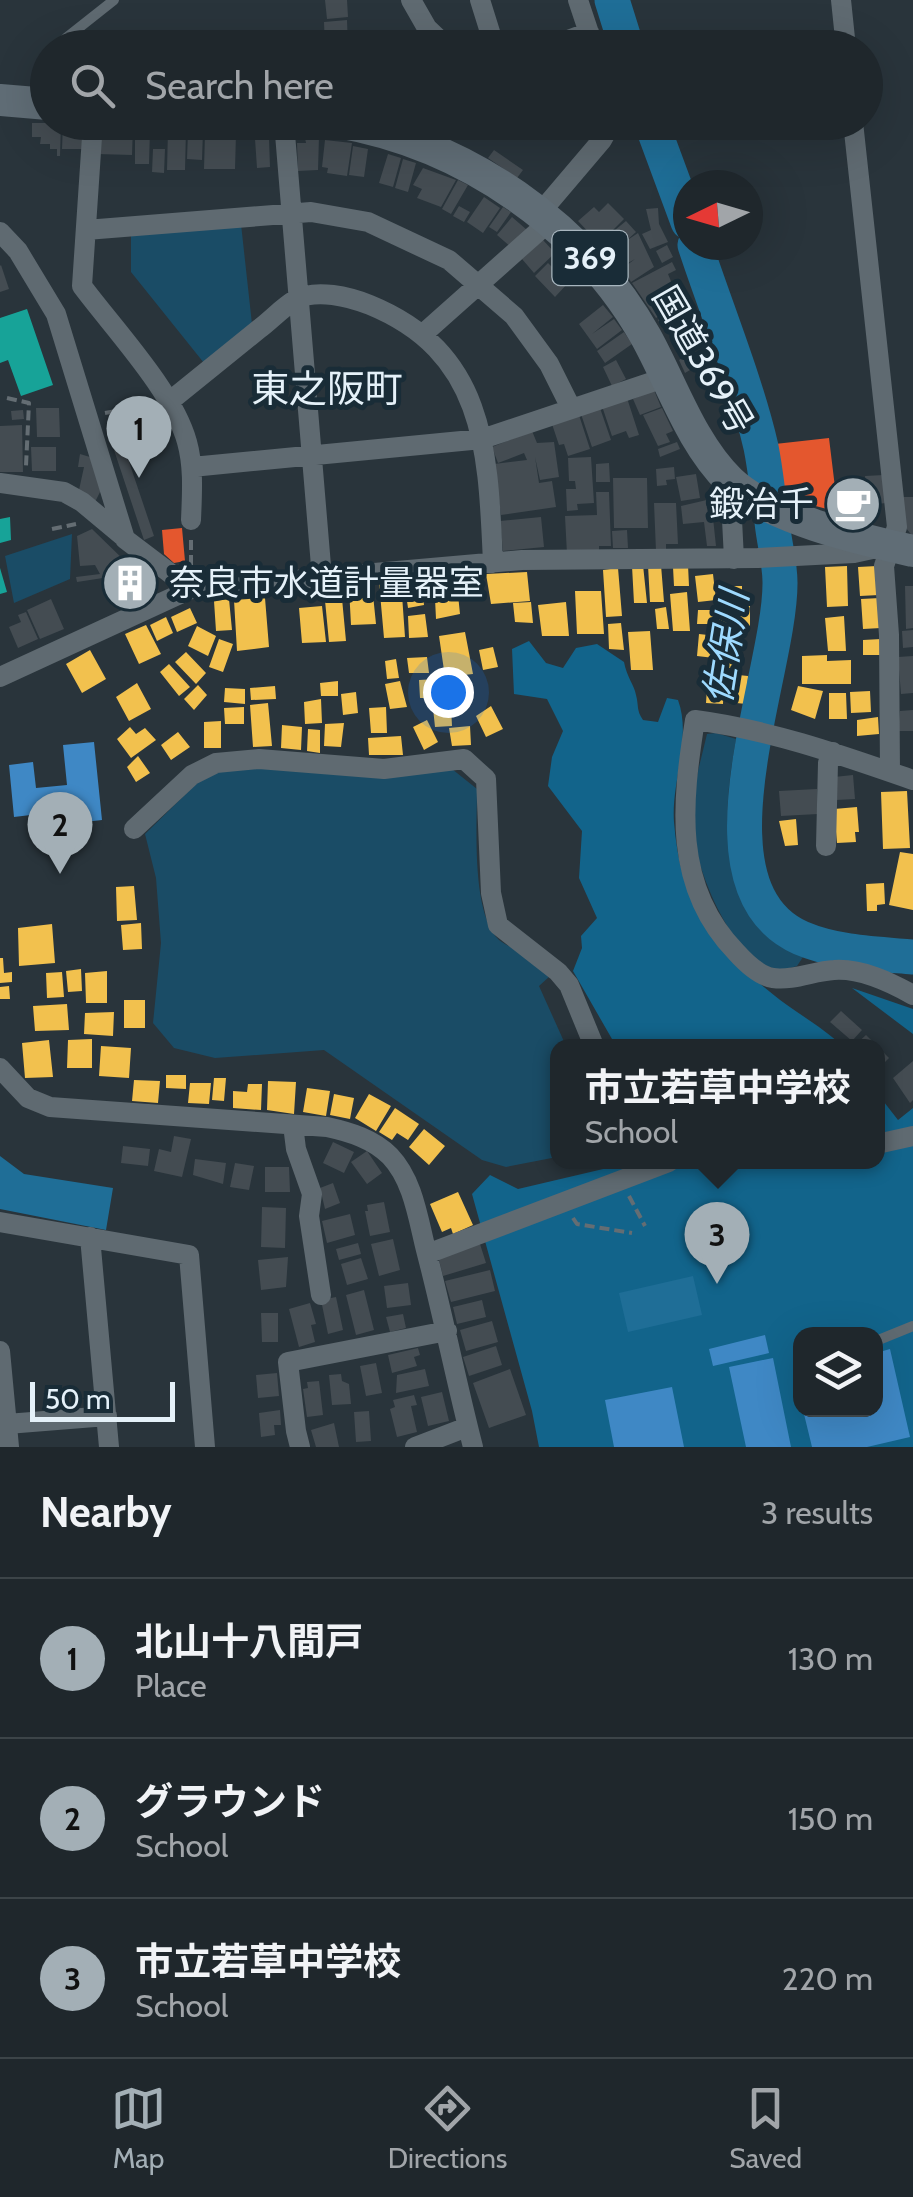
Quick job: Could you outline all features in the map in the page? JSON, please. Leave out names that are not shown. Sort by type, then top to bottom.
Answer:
[{"type":"highway","points":[[0,100],[30,102]]},
{"type":"highway","name":"国道369号","points":[[408,140],[496,184],[574,241],[644,334],[704,448],[740,489],[796,517],[858,539],[901,548]]},
{"type":"street","points":[[411,0],[429,30]]},
{"type":"street","points":[[480,0],[489,30]]},
{"type":"street","points":[[578,0],[588,30]]},
{"type":"street","points":[[841,0],[844,30]]},
{"type":"street","points":[[93,140],[82,286],[170,401],[187,440],[192,467],[191,520]]},
{"type":"street","points":[[285,140],[322,578]]},
{"type":"street","points":[[422,334],[545,217],[602,140]]},
{"type":"street","points":[[855,140],[901,548]]},
{"type":"street","points":[[86,230],[311,212],[368,222],[430,249],[479,283],[533,339],[570,408]]},
{"type":"street","points":[[0,232],[18,251],[48,297],[125,539]]},
{"type":"street","points":[[170,401],[298,298],[351,298],[390,314],[422,334],[462,381],[480,424],[494,563]]},
{"type":"street","points":[[192,467],[482,439],[667,377]]},
{"type":"street","points":[[0,483],[64,492],[192,588]]},
{"type":"street","points":[[734,558],[740,489]]},
{"type":"street","points":[[0,678],[192,588],[494,563],[758,558],[901,548]]},
{"type":"street","points":[[890,772],[884,566],[901,548]]},
{"type":"street","points":[[913,780],[779,736],[738,725],[696,720],[684,788],[690,862],[712,925],[740,956],[768,978],[837,969],[886,979],[913,995]]},
{"type":"street","points":[[826,846],[828,763],[833,752]]},
{"type":"street","points":[[134,828],[192,774],[216,763],[259,758],[384,769],[464,758],[486,779],[490,893],[498,925],[569,985],[591,1039]]},
{"type":"street","points":[[0,1068],[28,1098],[50,1107],[346,1132],[368,1140],[392,1158],[411,1192],[470,1437],[415,1447]]},
{"type":"street","points":[[292,1126],[312,1194],[308,1216],[321,1295]]},
{"type":"street","points":[[885,1142],[913,1136]]},
{"type":"street","points":[[427,1254],[651,1169]]},
{"type":"street","points":[[0,1222],[189,1255],[206,1447]]},
{"type":"street","points":[[90,1237],[109,1447]]},
{"type":"street","points":[[300,1447],[288,1362],[447,1331]]},
{"type":"street","points":[[0,1352],[9,1447]]},
{"type":"street","points":[[7,1424],[107,1416]]},
{"type":"lane","points":[[76,30],[114,0]]},
{"type":"lane","points":[[883,1338],[913,1326]]},
{"type":"path","points":[[7,398],[30,404],[24,486]]},
{"type":"path","points":[[86,417],[170,401]]},
{"type":"path","points":[[191,520],[192,588]]},
{"type":"path","points":[[52,528],[89,522]]},
{"type":"path","points":[[576,1224],[632,1233]]},
{"type":"shaded area","points":[[241,224],[252,324],[204,363],[131,272],[131,235]]},
{"type":"shaded area","points":[[72,534],[70,579],[14,603],[5,556]]},
{"type":"shaded area","points":[[529,641],[546,663],[563,668],[576,648],[597,644],[624,662],[643,720],[658,722],[667,698],[678,700],[683,729],[674,822],[678,854],[695,906],[707,928],[741,967],[834,1039],[612,1039],[573,971],[582,948],[581,936],[597,918],[579,878],[582,831],[548,786],[552,757],[563,731],[547,699],[514,694],[512,649]]},
{"type":"shaded area","points":[[707,734],[736,739],[728,832],[731,862],[740,890],[754,916],[775,938],[803,957],[797,966],[775,969],[759,962],[744,948],[718,909],[700,864],[692,827],[693,804]]},
{"type":"shaded area","points":[[256,766],[452,769],[477,789],[478,868],[484,911],[499,940],[550,976],[539,986],[563,1039],[550,1039],[550,1158],[506,1167],[482,1160],[324,1050],[215,1058],[174,1048],[153,1023],[161,943],[156,878],[145,834],[197,783],[219,772]]},
{"type":"shaded area","points":[[852,988],[913,1009],[913,1034]]},
{"type":"shaded area","points":[[885,1103],[898,1120],[913,1108],[913,1447],[539,1447],[472,1194],[490,1175],[518,1189],[603,1169],[885,1169]]},
{"type":"shaded area","points":[[0,1156],[24,1174],[113,1188],[106,1230],[0,1209]]},
{"type":"shaded area","points":[[693,1276],[702,1315],[628,1332],[619,1293]]},
{"type":"building: Homes","points":[[643,565],[647,603],[634,603],[632,566]]},
{"type":"building: Homes","points":[[648,565],[661,565],[664,602],[650,602]]},
{"type":"building: Homes","points":[[688,565],[689,586],[674,586],[673,567]]},
{"type":"building: Homes","points":[[847,566],[848,606],[827,607],[825,567]]},
{"type":"building: Homes","points":[[877,566],[879,595],[860,596],[858,567]]},
{"type":"building: Homes","points":[[618,568],[622,616],[606,617],[603,570]]},
{"type":"building: Homes","points":[[527,572],[530,601],[491,604],[486,574]]},
{"type":"building: Homes","points":[[713,574],[716,600],[698,602],[695,576]]},
{"type":"building: Homes","points":[[456,575],[460,614],[436,619],[434,578]]},
{"type":"building: Homes","points":[[421,577],[424,605],[408,608],[404,581]]},
{"type":"building: Homes","points":[[401,581],[405,637],[384,638],[379,582]]},
{"type":"building: Homes","points":[[372,585],[376,624],[351,625],[349,588]]},
{"type":"building: Homes","points":[[731,586],[742,586],[742,598],[750,598],[750,629],[719,628],[719,598],[730,598]]},
{"type":"building: Homes","points":[[341,588],[346,641],[329,642],[324,590]]},
{"type":"building: Homes","points":[[575,591],[601,591],[604,634],[577,634]]},
{"type":"building: Homes","points":[[687,592],[690,631],[673,631],[670,594]]},
{"type":"building: Homes","points":[[265,598],[269,647],[237,651],[234,600]]},
{"type":"building: Homes","points":[[880,598],[881,628],[863,629],[861,599]]},
{"type":"building: Homes","points":[[229,599],[232,630],[216,631],[214,601]]},
{"type":"building: Homes","points":[[531,602],[533,623],[515,622],[513,603]]},
{"type":"building: Homes","points":[[566,602],[569,636],[542,636],[538,605]]},
{"type":"building: Homes","points":[[322,606],[326,642],[302,643],[299,608]]},
{"type":"building: Homes","points":[[666,607],[669,629],[657,629],[655,609]]},
{"type":"building: Homes","points":[[190,608],[197,623],[177,632],[171,617]]},
{"type":"building: Homes","points":[[698,610],[713,610],[713,624],[697,624]]},
{"type":"building: Homes","points":[[425,614],[428,637],[409,638],[408,616]]},
{"type":"building: Homes","points":[[844,616],[846,651],[828,651],[825,618]]},
{"type":"building: Homes","points":[[166,617],[173,633],[157,641],[150,625]]},
{"type":"building: Homes","points":[[621,623],[624,650],[609,649],[608,624]]},
{"type":"building: Homes","points":[[146,625],[161,654],[139,664],[125,634]]},
{"type":"building: Homes","points":[[197,626],[216,636],[208,656],[188,646]]},
{"type":"building: Homes","points":[[650,631],[653,670],[631,670],[628,632]]},
{"type":"building: Homes","points":[[465,632],[473,674],[445,677],[439,636]]},
{"type":"building: Homes","points":[[699,634],[717,636],[714,658],[697,656]]},
{"type":"building: Homes","points":[[219,639],[233,644],[223,672],[209,667]]},
{"type":"building: Homes","points":[[881,639],[881,655],[863,655],[863,640]]},
{"type":"building: Homes","points":[[724,642],[743,644],[740,669],[721,667]]},
{"type":"building: Homes","points":[[493,647],[498,667],[483,670],[479,650]]},
{"type":"building: Homes","points":[[90,650],[106,679],[82,693],[66,664]]},
{"type":"building: Homes","points":[[186,652],[206,673],[196,684],[175,662]]},
{"type":"building: Homes","points":[[827,655],[827,661],[851,660],[851,684],[802,684],[802,656]]},
{"type":"building: Homes","points":[[427,657],[429,673],[409,673],[407,658]]},
{"type":"building: Homes","points":[[396,659],[399,678],[387,679],[385,661]]},
{"type":"building: Homes","points":[[169,664],[190,687],[179,696],[160,672]]},
{"type":"building: Homes","points":[[708,673],[724,674],[723,704],[706,703]]},
{"type":"building: Homes","points":[[729,674],[748,676],[746,704],[727,702]]},
{"type":"building: Homes","points":[[437,679],[438,698],[420,698],[419,680]]},
{"type":"building: Homes","points":[[338,681],[338,696],[321,696],[320,683]]},
{"type":"building: Homes","points":[[400,681],[407,707],[390,709],[385,684]]},
{"type":"building: Homes","points":[[137,683],[151,709],[129,721],[116,697]]},
{"type":"building: Homes","points":[[198,685],[207,695],[194,710],[184,699]]},
{"type":"building: Homes","points":[[275,686],[276,699],[251,700],[250,688]]},
{"type":"building: Homes","points":[[798,686],[823,691],[815,719],[791,710]]},
{"type":"building: Homes","points":[[225,688],[245,689],[245,704],[224,702]]},
{"type":"building: Homes","points":[[870,691],[871,712],[851,713],[850,692]]},
{"type":"building: Homes","points":[[356,692],[358,713],[343,715],[341,694]]},
{"type":"building: Homes","points":[[829,693],[846,693],[847,719],[829,719]]},
{"type":"building: Homes","points":[[321,699],[322,723],[305,724],[304,702]]},
{"type":"building: Homes","points":[[268,703],[272,746],[253,747],[250,705]]},
{"type":"building: Homes","points":[[451,706],[452,726],[435,727],[433,708]]},
{"type":"building: Homes","points":[[491,706],[503,729],[486,737],[476,716]]},
{"type":"building: Homes","points":[[244,707],[244,724],[225,724],[224,708]]},
{"type":"building: Homes","points":[[386,707],[387,733],[371,733],[369,708]]},
{"type":"building: Homes","points":[[878,717],[879,734],[857,736],[857,720]]},
{"type":"building: Homes","points":[[427,720],[438,742],[424,750],[413,727]]},
{"type":"building: Homes","points":[[221,721],[221,748],[204,748],[204,722]]},
{"type":"building: Homes","points":[[344,723],[341,747],[324,746],[325,724]]},
{"type":"building: Homes","points":[[282,725],[302,727],[301,750],[281,748]]},
{"type":"building: Homes","points":[[470,726],[471,745],[452,746],[449,728]]},
{"type":"building: Homes","points":[[130,727],[136,734],[145,728],[156,740],[131,758],[117,739]]},
{"type":"building: Homes","points":[[308,729],[320,730],[320,753],[307,751]]},
{"type":"building: Homes","points":[[178,732],[190,747],[171,760],[161,745]]},
{"type":"building: Homes","points":[[401,736],[403,755],[369,755],[368,738]]},
{"type":"building: Homes","points":[[138,756],[150,773],[136,782],[127,767]]},
{"type":"building: Homes","points":[[907,791],[910,848],[883,849],[881,792]]},
{"type":"building: Homes","points":[[857,807],[856,842],[837,843],[834,809]]},
{"type":"building: Homes","points":[[796,819],[798,845],[785,846],[779,821]]},
{"type":"building: Homes","points":[[900,852],[913,854],[913,910],[889,905]]},
{"type":"building: Homes","points":[[884,883],[885,904],[877,905],[877,911],[867,911],[866,884]]},
{"type":"building: Homes","points":[[134,886],[137,920],[117,921],[116,887]]},
{"type":"building: Homes","points":[[141,923],[142,949],[123,950],[121,925]]},
{"type":"building: Homes","points":[[52,924],[55,963],[19,966],[18,928]]},
{"type":"building: Homes","points":[[0,958],[4,973],[12,972],[12,982],[0,983]]},
{"type":"building: Homes","points":[[81,969],[82,991],[68,992],[66,971]]},
{"type":"building: Homes","points":[[107,971],[107,1003],[86,1003],[85,973]]},
{"type":"building: Homes","points":[[62,972],[64,997],[47,998],[46,973]]},
{"type":"building: Homes","points":[[9,986],[10,999],[0,999],[0,987]]},
{"type":"building: Homes","points":[[124,1000],[145,1000],[145,1028],[124,1028]]},
{"type":"building: Homes","points":[[67,1004],[69,1030],[35,1031],[33,1006]]},
{"type":"building: Homes","points":[[114,1012],[113,1036],[84,1034],[85,1013]]},
{"type":"building: Homes","points":[[92,1039],[92,1068],[67,1068],[68,1040]]},
{"type":"building: Homes","points":[[49,1040],[53,1077],[25,1078],[22,1043]]},
{"type":"building: Homes","points":[[101,1046],[131,1048],[129,1078],[99,1076]]},
{"type":"building: Homes","points":[[166,1075],[186,1075],[186,1089],[166,1088]]},
{"type":"building: Homes","points":[[214,1078],[226,1078],[224,1101],[212,1100]]},
{"type":"building: Homes","points":[[134,1080],[160,1081],[158,1103],[132,1101]]},
{"type":"building: Homes","points":[[268,1081],[296,1082],[294,1114],[267,1110]]},
{"type":"building: Homes","points":[[190,1083],[211,1083],[209,1104],[188,1103]]},
{"type":"building: Homes","points":[[248,1084],[262,1084],[261,1110],[233,1108],[233,1091],[247,1092]]},
{"type":"building: Homes","points":[[307,1088],[330,1091],[326,1116],[303,1112]]},
{"type":"building: Homes","points":[[334,1094],[354,1098],[350,1119],[330,1115]]},
{"type":"building: Homes","points":[[369,1094],[391,1106],[376,1131],[355,1118]]},
{"type":"building: Homes","points":[[395,1108],[419,1124],[408,1140],[397,1133],[392,1140],[379,1132]]},
{"type":"building: Homes","points":[[424,1129],[445,1146],[429,1165],[409,1147]]},
{"type":"building: Homes","points":[[458,1192],[473,1225],[453,1234],[451,1228],[442,1232],[430,1204]]},
{"type":"building: Shops","points":[[829,438],[838,512],[797,501],[780,485],[775,444]]},
{"type":"building: Shops","points":[[864,488],[866,520],[844,514],[841,490]]},
{"type":"building: Shops","points":[[182,528],[185,561],[174,563],[164,554],[162,530]]},
{"type":"building: Schools","points":[[94,742],[102,820],[40,827],[39,814],[14,817],[9,765],[33,762],[36,788],[67,785],[63,745]]},
{"type":"building: Schools","points":[[765,1335],[769,1353],[713,1366],[709,1349]]},
{"type":"building: Schools","points":[[890,1349],[910,1437],[867,1447],[812,1447],[805,1417],[883,1417],[883,1351]]},
{"type":"building: Schools","points":[[773,1358],[791,1447],[746,1447],[729,1367]]},
{"type":"building: Schools","points":[[672,1387],[684,1447],[614,1447],[605,1400]]},
{"type":"building: Public","points":[[27,309],[53,385],[21,396],[8,360],[0,363],[0,318]]},
{"type":"building: Public","points":[[10,517],[11,540],[0,543],[0,519]]},
{"type":"building: Public","points":[[0,568],[7,592],[0,594]]},
{"type":"building: Other","points":[[325,0],[347,0],[348,17],[327,19]]},
{"type":"building: Other","points":[[347,20],[347,30],[324,30],[324,22]]},
{"type":"building: Other","points":[[41,140],[60,140],[60,156],[57,149],[50,149],[50,144],[40,144]]},
{"type":"building: Other","points":[[62,140],[83,140],[83,149],[62,149]]},
{"type":"building: Other","points":[[97,140],[133,140],[132,155],[97,154]]},
{"type":"building: Other","points":[[135,140],[150,140],[149,164],[135,164]]},
{"type":"building: Other","points":[[168,140],[186,140],[185,170],[167,170]]},
{"type":"building: Other","points":[[188,140],[203,140],[202,160],[187,159]]},
{"type":"building: Other","points":[[205,140],[236,140],[235,169],[204,169]]},
{"type":"building: Other","points":[[255,140],[269,140],[270,167],[257,168]]},
{"type":"building: Other","points":[[305,140],[319,140],[318,170],[298,171],[297,143],[306,143]]},
{"type":"building: Other","points":[[325,140],[352,143],[347,176],[327,173],[328,168],[322,167]]},
{"type":"building: Other","points":[[353,146],[368,149],[364,177],[349,175]]},
{"type":"building: Other","points":[[153,149],[165,149],[164,173],[152,172]]},
{"type":"building: Other","points":[[494,150],[523,170],[517,178],[488,158]]},
{"type":"building: Other","points":[[388,154],[401,158],[393,187],[379,183]]},
{"type":"building: Other","points":[[403,159],[416,163],[408,192],[395,188]]},
{"type":"building: Other","points":[[423,168],[456,180],[441,207],[417,198],[422,189],[413,185]]},
{"type":"building: Other","points":[[458,180],[468,185],[451,214],[442,209]]},
{"type":"building: Other","points":[[484,197],[500,208],[483,233],[467,222]]},
{"type":"building: Other","points":[[608,203],[624,219],[604,239],[626,221],[636,232],[626,241],[638,233],[654,267],[631,282],[623,268],[635,259],[621,267],[578,221],[594,207],[599,212]]},
{"type":"building: Other","points":[[459,206],[470,212],[464,222],[453,216]]},
{"type":"building: Other","points":[[503,207],[511,212],[497,232],[489,227]]},
{"type":"building: Other","points":[[658,208],[659,224],[668,242],[650,249],[642,234],[651,230],[646,209]]},
{"type":"building: Other","points":[[512,217],[527,230],[512,248],[497,235]]},
{"type":"building: Other","points":[[543,240],[555,253],[534,273],[522,259]]},
{"type":"building: Other","points":[[667,245],[673,257],[662,263],[656,251]]},
{"type":"building: Other","points":[[672,262],[676,270],[668,274],[675,291],[669,295],[676,305],[656,318],[632,283]]},
{"type":"building: Other","points":[[548,263],[568,283],[555,297],[535,276]]},
{"type":"building: Other","points":[[0,266],[9,289],[0,292]]},
{"type":"building: Other","points":[[603,305],[613,317],[592,334],[614,319],[622,330],[597,349],[579,324]]},
{"type":"building: Other","points":[[677,307],[682,315],[663,328],[658,320]]},
{"type":"building: Other","points":[[624,332],[632,344],[605,363],[597,351]]},
{"type":"building: Other","points":[[688,355],[695,367],[685,373],[679,360]]},
{"type":"building: Other","points":[[616,360],[626,379],[612,386],[603,367]]},
{"type":"building: Other","points":[[654,390],[661,407],[640,415],[633,399]]},
{"type":"building: Other","points":[[627,398],[639,435],[629,438],[626,431],[612,436],[602,406]]},
{"type":"building: Other","points":[[36,408],[59,408],[60,437],[37,437]]},
{"type":"building: Other","points":[[600,408],[611,440],[592,447],[581,414]]},
{"type":"building: Other","points":[[662,408],[673,431],[666,434],[670,442],[658,446],[643,415]]},
{"type":"building: Other","points":[[23,410],[24,419],[12,420],[11,411]]},
{"type":"building: Other","points":[[579,415],[590,449],[568,456],[564,444],[559,445],[552,424]]},
{"type":"building: Other","points":[[22,425],[23,472],[0,472],[0,426]]},
{"type":"building: Other","points":[[532,431],[537,443],[554,442],[559,477],[540,480],[535,457],[539,483],[552,481],[556,507],[501,515],[494,464],[527,460],[524,453],[498,463],[492,447]]},
{"type":"building: Other","points":[[119,432],[154,536],[144,540],[109,435]]},
{"type":"building: Other","points":[[677,442],[680,449],[660,457],[658,449]]},
{"type":"building: Other","points":[[31,447],[56,447],[56,471],[32,471]]},
{"type":"building: Other","points":[[80,454],[90,457],[101,490],[95,502],[79,490],[84,467],[78,467]]},
{"type":"building: Other","points":[[591,457],[594,503],[577,504],[578,510],[567,511],[566,489],[576,489],[575,481],[569,481],[568,458]]},
{"type":"building: Other","points":[[609,463],[610,482],[596,482],[596,464]]},
{"type":"building: Other","points":[[674,467],[675,479],[657,486],[656,469]]},
{"type":"building: Other","points":[[696,474],[700,498],[681,501],[676,477]]},
{"type":"building: Other","points":[[884,475],[886,503],[868,505],[865,476]]},
{"type":"building: Other","points":[[613,478],[647,478],[648,528],[614,528]]},
{"type":"building: Other","points":[[596,492],[609,492],[611,546],[599,546],[599,553],[567,554],[565,516],[597,515]]},
{"type":"building: Other","points":[[902,497],[913,497],[913,537],[903,524]]},
{"type":"building: Other","points":[[711,499],[716,546],[707,546],[704,522],[683,524],[681,506]]},
{"type":"building: Other","points":[[654,503],[676,503],[678,544],[666,544],[666,551],[656,551]]},
{"type":"building: Other","points":[[541,517],[544,547],[503,551],[500,521]]},
{"type":"building: Other","points":[[92,529],[128,564],[106,582],[103,578],[77,582],[76,577],[100,574],[95,565],[80,566],[77,536]]},
{"type":"building: Other","points":[[627,530],[628,548],[613,548],[612,531]]},
{"type":"building: Other","points":[[905,586],[913,586],[913,628],[906,629]]},
{"type":"building: Other","points":[[126,594],[128,603],[116,605],[115,596]]},
{"type":"building: Other","points":[[51,599],[64,629],[40,639],[27,610]]},
{"type":"building: Other","points":[[26,612],[38,639],[18,648],[9,627],[21,622],[18,615]]},
{"type":"building: Other","points":[[913,630],[913,647],[903,648],[902,631]]},
{"type":"building: Other","points":[[913,656],[913,693],[901,694],[898,657]]},
{"type":"building: Other","points":[[913,710],[913,731],[898,731],[900,711]]},
{"type":"building: Other","points":[[853,775],[855,799],[836,800],[834,777]]},
{"type":"building: Other","points":[[817,789],[818,814],[781,816],[779,791]]},
{"type":"building: Other","points":[[841,1011],[862,1030],[850,1039],[830,1022]]},
{"type":"building: Other","points":[[913,1061],[913,1100],[910,1103],[893,1078]]},
{"type":"building: Other","points":[[174,1136],[191,1139],[182,1177],[154,1171],[159,1149],[171,1152]]},
{"type":"building: Other","points":[[333,1142],[354,1152],[344,1173],[323,1163]]},
{"type":"building: Other","points":[[123,1146],[150,1149],[148,1166],[121,1163]]},
{"type":"building: Other","points":[[367,1151],[382,1173],[367,1184],[351,1162]]},
{"type":"building: Other","points":[[195,1159],[226,1163],[223,1184],[193,1175]]},
{"type":"building: Other","points":[[235,1163],[254,1166],[249,1190],[230,1187]]},
{"type":"building: Other","points":[[265,1167],[289,1167],[290,1192],[265,1192]]},
{"type":"building: Other","points":[[333,1183],[340,1203],[325,1209],[320,1188]]},
{"type":"building: Other","points":[[384,1202],[390,1232],[370,1236],[367,1205]]},
{"type":"building: Other","points":[[262,1207],[286,1208],[285,1248],[261,1247]]},
{"type":"building: Other","points":[[350,1214],[355,1235],[327,1243],[322,1221]]},
{"type":"building: Other","points":[[393,1239],[400,1270],[379,1276],[371,1244]]},
{"type":"building: Other","points":[[358,1243],[361,1254],[339,1260],[336,1249]]},
{"type":"building: Other","points":[[480,1244],[486,1263],[443,1276],[438,1256]]},
{"type":"building: Other","points":[[288,1257],[286,1287],[261,1290],[258,1260]]},
{"type":"building: Other","points":[[361,1258],[368,1279],[347,1285],[341,1264]]},
{"type":"building: Other","points":[[490,1270],[495,1291],[451,1302],[445,1281]]},
{"type":"building: Other","points":[[408,1283],[411,1305],[387,1308],[384,1286]]},
{"type":"building: Other","points":[[364,1290],[374,1330],[356,1335],[346,1295]]},
{"type":"building: Other","points":[[336,1297],[343,1330],[328,1334],[321,1300]]},
{"type":"building: Other","points":[[482,1300],[486,1317],[457,1324],[453,1307]]},
{"type":"building: Other","points":[[310,1303],[316,1324],[311,1325],[315,1342],[299,1347],[289,1309]]},
{"type":"building: Other","points":[[261,1313],[278,1313],[278,1342],[262,1342]]},
{"type":"building: Other","points":[[403,1314],[406,1328],[390,1332],[386,1317]]},
{"type":"building: Other","points":[[492,1321],[498,1342],[466,1351],[460,1330]]},
{"type":"building: Other","points":[[496,1346],[502,1365],[469,1376],[463,1357]]},
{"type":"building: Other","points":[[418,1348],[420,1355],[414,1357],[417,1366],[392,1373],[388,1355]]},
{"type":"building: Other","points":[[376,1363],[382,1393],[366,1396],[360,1366]]},
{"type":"building: Other","points":[[425,1369],[429,1386],[396,1393],[397,1375]]},
{"type":"building: Other","points":[[510,1369],[526,1415],[489,1428],[473,1383]]},
{"type":"building: Other","points":[[277,1373],[279,1396],[258,1398],[256,1375]]},
{"type":"building: Other","points":[[341,1374],[342,1381],[349,1384],[351,1404],[332,1405],[329,1375]]},
{"type":"building: Other","points":[[319,1381],[323,1415],[307,1417],[303,1389],[308,1388],[307,1382]]},
{"type":"building: Other","points":[[442,1392],[449,1421],[428,1426],[421,1397]]},
{"type":"building: Other","points":[[414,1395],[417,1405],[411,1406],[417,1432],[397,1437],[390,1409],[395,1407],[393,1400]]},
{"type":"building: Other","points":[[280,1410],[281,1425],[274,1425],[275,1435],[261,1437],[259,1413]]},
{"type":"building: Other","points":[[369,1411],[371,1441],[356,1442],[354,1412]]},
{"type":"building: Other","points":[[334,1423],[339,1447],[316,1447],[311,1430]]},
{"type":"waterway","name":"佐保川","points":[[612,0],[621,30]]},
{"type":"waterway","name":"佐保川","points":[[658,140],[673,181]]},
{"type":"waterway","name":"佐保川","points":[[700,260],[755,422],[780,575],[777,621],[748,775],[745,827],[750,874],[767,912],[801,938],[842,950],[913,957]]},
{"type":"place","name":"北山十八間戸","points":[[139,478]]},
{"type":"place","name":"鍛冶千","points":[[853,504]]},
{"type":"place","name":"奈良市水道計量器室","points":[[130,583]]},
{"type":"place","name":"グラウンド","points":[[60,874]]},
{"type":"place","name":"市立若草中学校","points":[[717,1284]]},
{"type":"district","name":"東之阪町","points":[[327,389]]}]
